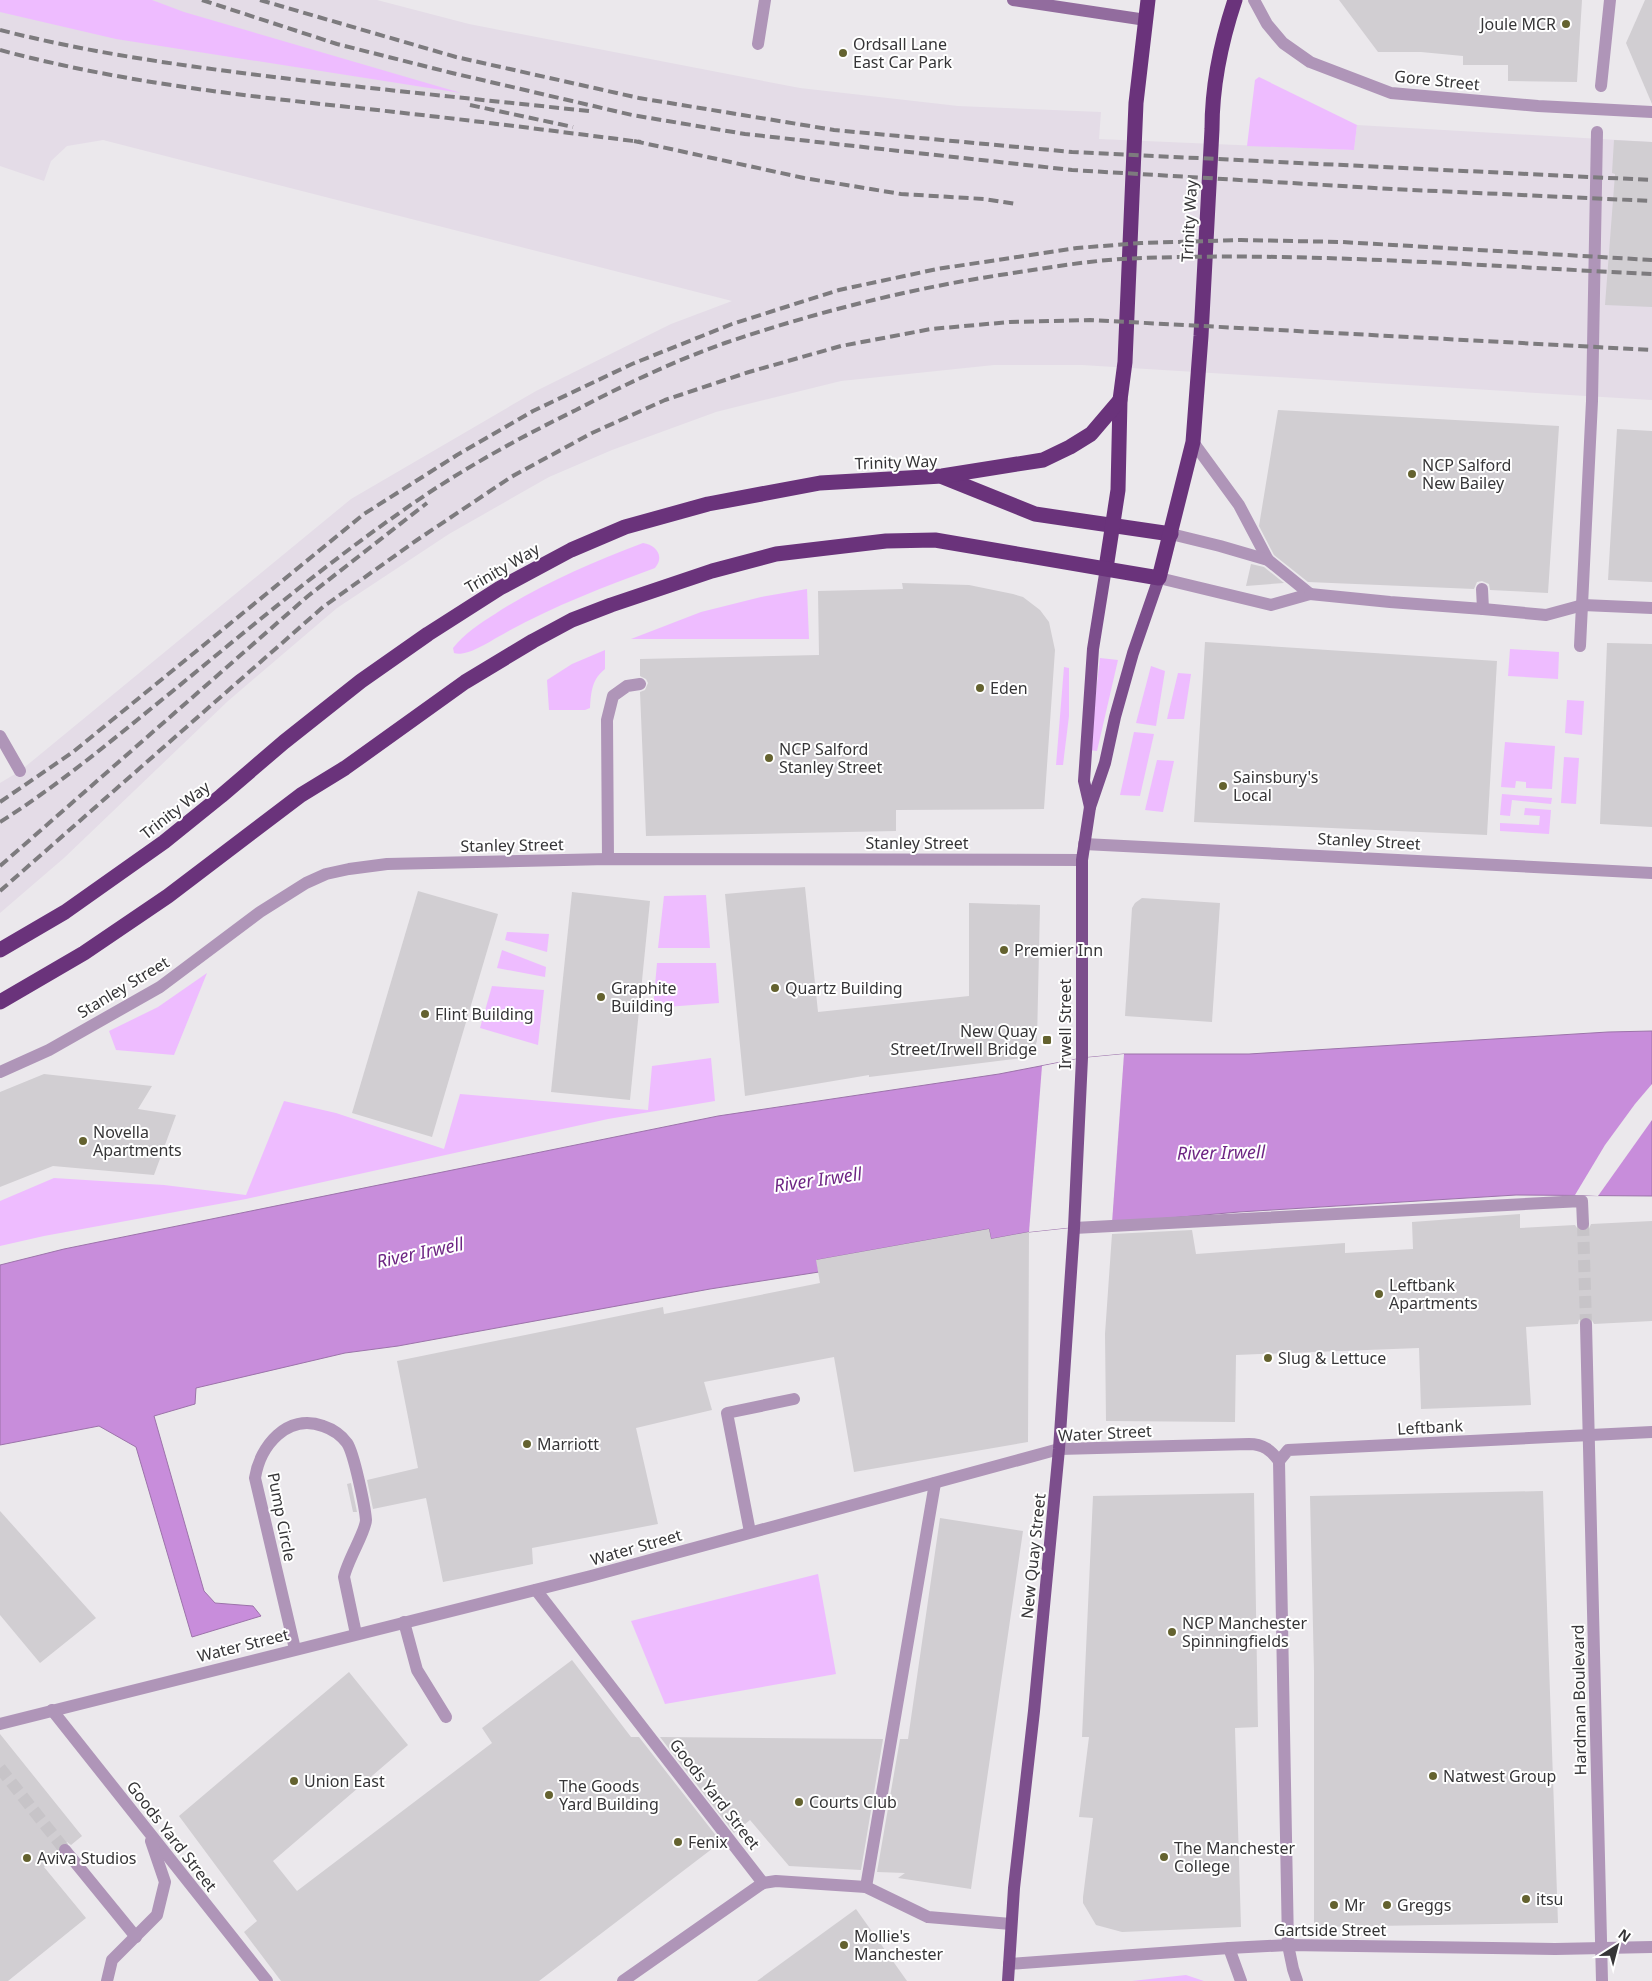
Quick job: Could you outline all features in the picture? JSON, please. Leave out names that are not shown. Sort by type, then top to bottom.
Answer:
[{"type":"highway","points":[[1106,568],[1118,490],[1120,400],[1125,362],[1136,103],[1148,0]]},
{"type":"highway","name":"Trinity Way","points":[[1159,578],[1193,442],[1201,336],[1212,99],[1228,20],[1235,0]]},
{"type":"highway","points":[[942,476],[1024,464],[1051,457],[1091,434],[1120,400]]},
{"type":"highway","name":"Trinity Way","points":[[0,950],[65,912],[164,842],[361,681],[428,634],[500,588],[571,550],[624,527],[708,504],[820,483],[942,476],[1035,514],[1114,524],[1171,534]]},
{"type":"highway","points":[[0,1002],[84,953],[168,896],[301,795],[345,768],[465,682],[557,628],[611,604],[712,571],[776,554],[886,540],[935,540],[1159,578]]},
{"type":"main road","points":[[1013,0],[1146,20]]},
{"type":"main road","name":"Irwell Street","points":[[1090,807],[1084,781],[1093,649],[1106,568]]},
{"type":"main road","name":"Irwell Street","points":[[1077,1151],[1082,1058],[1082,860],[1084,844],[1090,807],[1105,763],[1115,717],[1133,653],[1159,578]]},
{"type":"main road","name":"New Quay Street","points":[[1008,1981],[1011,1924],[1059,1449],[1074,1228],[1077,1151]]},
{"type":"street","points":[[758,44],[765,0]]},
{"type":"street","name":"Gore Street","points":[[1254,0],[1267,24],[1283,43],[1310,62],[1391,94],[1652,112]]},
{"type":"street","points":[[1601,86],[1610,0]]},
{"type":"street","points":[[1580,646],[1592,401],[1598,132]]},
{"type":"street","points":[[1193,442],[1239,505],[1268,560],[1310,594]]},
{"type":"street","points":[[1171,534],[1268,560]]},
{"type":"street","points":[[1159,578],[1271,605],[1310,594],[1546,615],[1583,605],[1652,608]]},
{"type":"street","points":[[1482,590],[1483,609]]},
{"type":"street","points":[[608,859],[607,720],[613,696],[627,686],[640,684]]},
{"type":"street","points":[[0,736],[20,771]]},
{"type":"street","name":"Stanley Street","points":[[1084,844],[1652,874]]},
{"type":"street","name":"Stanley Street","points":[[0,1072],[49,1050],[160,987],[260,912],[306,883],[326,874],[387,864],[608,859],[1082,860]]},
{"type":"street","points":[[1074,1228],[1582,1201],[1583,1224]]},
{"type":"street","points":[[1586,1324],[1588,1436]]},
{"type":"street","points":[[750,1532],[727,1413],[794,1398]]},
{"type":"street","name":"Pump Circle","points":[[295,1649],[255,1478],[260,1458],[271,1442],[282,1430],[294,1425],[306,1423],[327,1427],[346,1442],[352,1452],[366,1522],[346,1567],[344,1577],[356,1634]]},
{"type":"street","name":"Leftbank","points":[[1278,1461],[1288,1450],[1652,1432]]},
{"type":"street","name":"Hardman Boulevard","points":[[1588,1436],[1602,1981]]},
{"type":"street","name":"Water Street","points":[[0,1724],[536,1590],[1059,1449],[1254,1444],[1265,1447],[1278,1461]]},
{"type":"street","points":[[1278,1461],[1288,1945],[1293,1969],[1298,1981]]},
{"type":"street","points":[[866,1887],[934,1483]]},
{"type":"street","name":"Goods Yard Street","points":[[536,1590],[763,1882]]},
{"type":"street","points":[[404,1622],[417,1670],[446,1717]]},
{"type":"street","name":"Goods Yard Street","points":[[52,1710],[266,1981]]},
{"type":"street","points":[[107,1981],[112,1960],[157,1915],[165,1882],[146,1830]]},
{"type":"street","points":[[64,1850],[136,1938]]},
{"type":"street","points":[[623,1981],[763,1882],[776,1881],[866,1887],[928,1917],[1011,1924]]},
{"type":"street","name":"Gartside Street","points":[[1008,1964],[1288,1945],[1555,1949],[1652,1947]]},
{"type":"street","points":[[1229,1948],[1241,1981]]},
{"type":"shaded area","points":[[0,0],[377,0],[469,24],[800,88],[958,106],[1101,112],[1099,139],[1354,150],[1357,125],[1652,142],[1652,400],[1082,365],[994,365],[841,381],[716,412],[612,450],[549,477],[449,534],[337,608],[228,701],[64,858],[0,913],[0,783],[20,771],[351,499],[536,391],[671,324],[732,301],[103,140],[67,146],[51,161],[44,181],[0,166]]},
{"type":"shaded area","points":[[0,0],[152,0],[184,12],[461,93],[116,39],[0,12]]},
{"type":"shaded area","points":[[1259,77],[1357,125],[1354,150],[1247,146],[1255,80]]},
{"type":"shaded area","points":[[643,543],[652,546],[658,552],[659,559],[655,568],[554,608],[475,649],[459,654],[454,653],[453,648],[467,634],[512,603],[604,558]]},
{"type":"shaded area","points":[[807,589],[809,639],[631,639],[701,612],[761,597]]},
{"type":"shaded area","points":[[1510,649],[1559,652],[1558,679],[1508,676]]},
{"type":"shaded area","points":[[605,650],[605,669],[595,682],[590,708],[585,710],[549,710],[547,680],[572,664]]},
{"type":"shaded area","points":[[1100,658],[1118,660],[1097,751],[1089,750]]},
{"type":"shaded area","points":[[1151,666],[1165,671],[1156,726],[1136,723]]},
{"type":"shaded area","points":[[1064,667],[1069,668],[1069,716],[1063,765],[1056,765]]},
{"type":"shaded area","points":[[1178,673],[1191,674],[1184,719],[1167,719]]},
{"type":"shaded area","points":[[1567,700],[1584,701],[1582,735],[1565,733]]},
{"type":"shaded area","points":[[1134,732],[1154,734],[1140,796],[1120,795]]},
{"type":"shaded area","points":[[1505,742],[1555,746],[1552,789],[1526,788],[1526,782],[1516,781],[1515,788],[1501,787]]},
{"type":"shaded area","points":[[1564,757],[1579,758],[1576,804],[1561,803]]},
{"type":"shaded area","points":[[1157,760],[1174,761],[1163,812],[1145,810]]},
{"type":"shaded area","points":[[1502,794],[1552,798],[1551,804],[1512,800],[1510,816],[1500,815]]},
{"type":"shaded area","points":[[1525,808],[1551,810],[1549,834],[1500,831],[1500,823],[1539,825],[1540,816],[1524,815]]},
{"type":"shaded area","points":[[706,895],[710,948],[658,948],[664,896]]},
{"type":"shaded area","points":[[507,932],[549,934],[547,952],[505,940]]},
{"type":"shaded area","points":[[502,950],[546,967],[545,977],[497,968]]},
{"type":"shaded area","points":[[657,963],[716,963],[719,1003],[653,1008]]},
{"type":"shaded area","points":[[207,973],[174,1055],[116,1050],[109,1031],[158,1007]]},
{"type":"shaded area","points":[[492,986],[544,990],[538,1045],[480,1028]]},
{"type":"shaded area","points":[[711,1058],[715,1101],[608,1119],[246,1199],[44,1236],[0,1246],[0,1201],[54,1178],[164,1185],[246,1195],[284,1101],[336,1113],[444,1149],[460,1094],[648,1110],[652,1066]]},
{"type":"shaded area","points":[[818,1574],[836,1674],[665,1704],[631,1621]]},
{"type":"shaded area","points":[[1186,1975],[1204,1981],[1132,1981]]},
{"type":"water","name":"River Irwell","points":[[1652,1031],[1652,1196],[1516,1195],[1239,1212],[1029,1232],[991,1239],[989,1229],[817,1260],[819,1272],[710,1289],[398,1346],[345,1353],[196,1388],[195,1404],[154,1416],[204,1591],[215,1603],[253,1606],[261,1616],[192,1637],[136,1447],[99,1426],[0,1445],[0,1265],[64,1249],[718,1116],[999,1074],[1082,1058],[1124,1054],[1249,1054],[1608,1032]]},
{"type":"pier","points":[[1124,1054],[1112,1223],[1029,1232],[1042,1066],[1082,1058]]},
{"type":"pier","points":[[1652,1084],[1652,1120],[1598,1196],[1575,1195],[1605,1145]]},
{"type":"building","points":[[1339,0],[1582,0],[1577,82],[1508,81],[1508,65],[1463,65],[1463,56],[1421,52],[1378,52]]},
{"type":"building","points":[[1645,0],[1652,0],[1652,104],[1626,43]]},
{"type":"building","points":[[1614,140],[1652,142],[1652,307],[1605,305],[1615,174],[1612,173]]},
{"type":"building","name":"NCP Salford New Bailey","points":[[1278,410],[1559,426],[1548,593],[1490,590],[1489,584],[1482,581],[1477,582],[1474,589],[1308,582],[1274,555],[1259,526]]},
{"type":"building","points":[[1617,429],[1652,431],[1652,582],[1608,580]]},
{"type":"building","points":[[1251,564],[1264,567],[1284,583],[1246,586]]},
{"type":"building","points":[[902,583],[969,585],[1013,594],[1023,597],[1040,610],[1049,622],[1055,650],[1044,809],[896,810],[896,831],[646,836],[640,692],[645,690],[648,683],[646,679],[640,676],[640,659],[819,655],[818,591],[903,589]]},
{"type":"building","points":[[1205,642],[1497,661],[1487,835],[1194,822]]},
{"type":"building","points":[[1607,643],[1652,644],[1652,827],[1600,824]]},
{"type":"building","points":[[805,887],[818,1012],[969,996],[969,903],[1040,905],[1037,1041],[1031,1057],[869,1077],[869,1075],[745,1096],[725,894]]},
{"type":"building","name":"Flint Building","points":[[418,891],[498,914],[432,1137],[352,1113]]},
{"type":"building","name":"Graphite Building","points":[[572,892],[650,901],[630,1100],[551,1092]]},
{"type":"building","points":[[1142,898],[1220,903],[1212,1022],[1125,1016],[1132,908]]},
{"type":"building","name":"Novella Apartments","points":[[44,1074],[152,1086],[138,1109],[176,1115],[154,1175],[53,1166],[0,1187],[0,1092]]},
{"type":"building","name":"Leftbank Apartments","points":[[1520,1214],[1520,1228],[1575,1225],[1579,1231],[1583,1232],[1588,1231],[1591,1224],[1652,1221],[1652,1321],[1594,1324],[1590,1317],[1585,1316],[1579,1320],[1578,1324],[1526,1327],[1531,1405],[1421,1409],[1419,1348],[1236,1355],[1235,1422],[1106,1421],[1105,1334],[1112,1234],[1192,1230],[1196,1254],[1345,1243],[1345,1253],[1413,1249],[1412,1222]]},
{"type":"building","points":[[989,1229],[991,1239],[1029,1232],[1028,1442],[854,1472],[834,1357],[704,1382],[712,1410],[636,1428],[658,1524],[532,1548],[533,1564],[443,1582],[426,1498],[373,1509],[367,1480],[418,1468],[397,1361],[663,1307],[664,1314],[820,1283],[816,1260]]},
{"type":"building","points":[[351,1483],[357,1512],[353,1512],[347,1484]]},
{"type":"building","name":"Natwest Group","points":[[1543,1491],[1558,1923],[1314,1927],[1314,1671],[1310,1496]]},
{"type":"building","points":[[1254,1493],[1258,1727],[1235,1728],[1241,1927],[1122,1932],[1096,1925],[1083,1903],[1093,1818],[1079,1817],[1089,1737],[1082,1737],[1093,1496]]},
{"type":"building","points":[[0,1511],[96,1618],[40,1663],[0,1615]]},
{"type":"building","points":[[940,1518],[1023,1531],[971,1889],[898,1878],[905,1873],[877,1872],[900,1739],[908,1739]]},
{"type":"building","name":"The Goods Yard Building","points":[[572,1660],[631,1737],[639,1737],[721,1842],[539,1981],[281,1981],[244,1932],[257,1921],[179,1816],[349,1672],[408,1745],[273,1861],[297,1891],[492,1743],[482,1728]]},
{"type":"building","name":"Aviva Studios","points":[[0,1734],[82,1836],[71,1845],[67,1842],[60,1843],[57,1848],[58,1855],[44,1867],[86,1918],[8,1981],[0,1981]]},
{"type":"building","name":"Courts Club","points":[[660,1737],[883,1739],[861,1870],[789,1866],[750,1820],[734,1833]]},
{"type":"building","name":"Mollie's Manchester","points":[[856,1909],[907,1981],[757,1981]]},
{"type":"tunnel","points":[[1583,1224],[1586,1324]]},
{"type":"tunnel","points":[[0,1768],[65,1850]]},
{"type":"railway","points":[[202,0],[337,44],[452,73],[632,115],[745,134],[1072,170],[1392,189],[1652,201]]},
{"type":"railway","points":[[260,0],[456,57],[639,98],[834,130],[1072,152],[1652,180]]},
{"type":"railway","points":[[0,30],[111,54],[186,65],[299,80],[589,111]]},
{"type":"railway","points":[[0,50],[89,71],[178,86],[641,142]]},
{"type":"railway","points":[[470,105],[573,127]]},
{"type":"railway","points":[[634,141],[804,178],[901,194],[984,199],[1016,204]]},
{"type":"railway","points":[[0,802],[73,752],[364,514],[457,455],[533,411],[632,364],[732,324],[839,290],[937,269],[1077,248],[1141,243],[1241,240],[1342,242],[1652,260]]},
{"type":"railway","points":[[0,822],[89,759],[333,561],[433,490],[539,428],[668,366],[725,343],[829,311],[936,286],[1058,266],[1109,260],[1206,257],[1334,258],[1652,274]]},
{"type":"railway","points":[[0,891],[323,607],[417,540],[511,477],[592,433],[665,400],[749,372],[841,346],[931,329],[1010,322],[1090,320],[1652,350]]},
{"type":"railway","points":[[0,866],[308,596],[427,503]]},
{"type":"place","name":"Joule MCR","points":[[1566,24]]},
{"type":"place","name":"Ordsall Lane East Car Park","points":[[843,53]]},
{"type":"place","name":"NCP Salford New Bailey","points":[[1412,474]]},
{"type":"place","name":"Eden","points":[[980,688]]},
{"type":"place","name":"NCP Salford Stanley Street","points":[[769,758]]},
{"type":"place","name":"Sainsbury's Local","points":[[1223,786]]},
{"type":"place","name":"Premier Inn","points":[[1004,950]]},
{"type":"place","name":"Quartz Building","points":[[775,988]]},
{"type":"place","name":"Graphite Building","points":[[601,997]]},
{"type":"place","name":"Flint Building","points":[[425,1014]]},
{"type":"place","name":"New Quay Street/Irwell Bridge","points":[[1047,1040]]},
{"type":"place","name":"Novella Apartments","points":[[83,1141]]},
{"type":"place","name":"Leftbank Apartments","points":[[1379,1294]]},
{"type":"place","name":"Slug & Lettuce","points":[[1268,1358]]},
{"type":"place","name":"Marriott","points":[[527,1444]]},
{"type":"place","name":"NCP Manchester Spinningfields","points":[[1172,1632]]},
{"type":"place","name":"Natwest Group","points":[[1433,1776]]},
{"type":"place","name":"Union East","points":[[294,1781]]},
{"type":"place","name":"The Goods Yard Building","points":[[549,1795]]},
{"type":"place","name":"Courts Club","points":[[799,1802]]},
{"type":"place","name":"Fenix","points":[[678,1842]]},
{"type":"place","name":"The Manchester College","points":[[1164,1857]]},
{"type":"place","name":"Aviva Studios","points":[[27,1858]]},
{"type":"place","name":"itsu","points":[[1526,1899]]},
{"type":"place","name":"Mr","points":[[1334,1905]]},
{"type":"place","name":"Greggs","points":[[1387,1905]]},
{"type":"place","name":"Mollie's Manchester","points":[[844,1945]]}]
